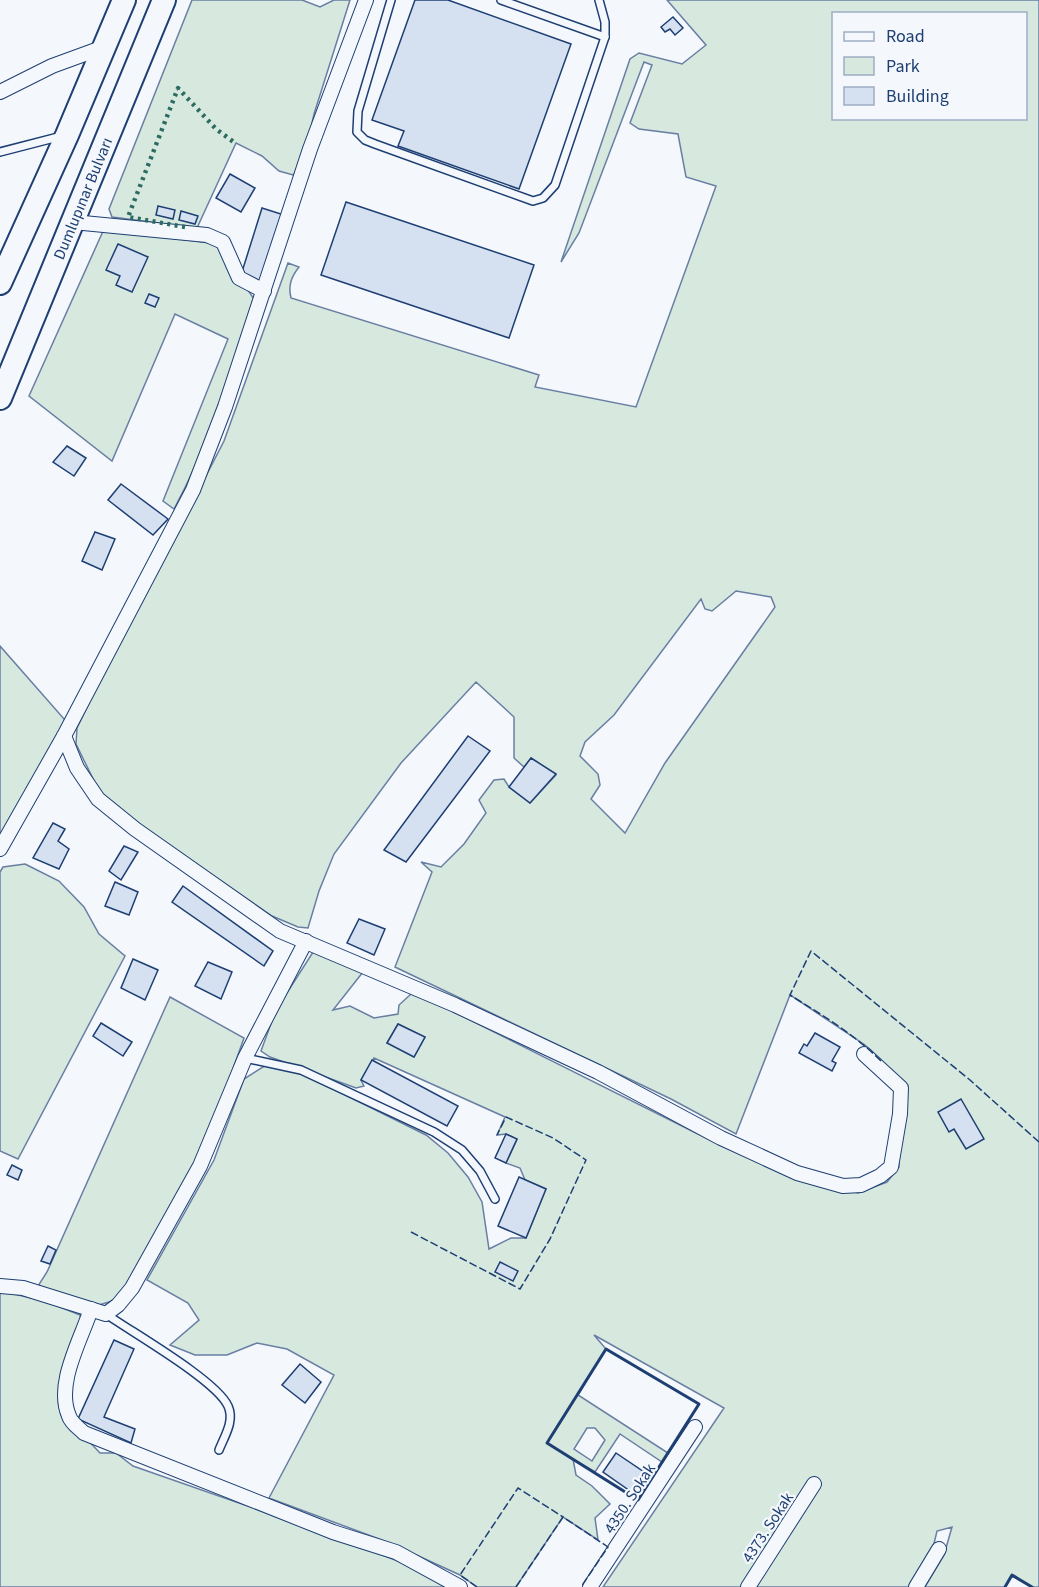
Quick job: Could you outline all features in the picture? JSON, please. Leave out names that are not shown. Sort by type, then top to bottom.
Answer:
[{"type":"highway","points":[[0,284],[68,135],[124,0]]},
{"type":"highway","name":"Dumlupınar Bulvarı","points":[[0,398],[164,0]]},
{"type":"street","points":[[0,849],[64,736],[193,490],[225,407],[310,149],[366,0]]},
{"type":"street","points":[[0,92],[52,66],[104,47]]},
{"type":"street","points":[[73,222],[207,235],[223,242],[239,278],[264,291]]},
{"type":"street","points":[[64,736],[77,768],[98,799],[135,830],[280,931],[455,1005],[598,1072],[787,1169],[843,1186],[861,1185],[880,1176],[891,1167],[897,1137],[901,1088],[864,1054]]},
{"type":"street","points":[[0,1286],[23,1288],[106,1314],[118,1305],[132,1288],[200,1166],[245,1058],[306,941]]},
{"type":"street","points":[[91,1309],[66,1381],[65,1400],[69,1418],[84,1433],[333,1532],[396,1552],[460,1587]]},
{"type":"street","name":"4350. Sokak","points":[[590,1587],[695,1427]]},
{"type":"street","name":"4373. Sokak","points":[[748,1587],[814,1484]]},
{"type":"street","points":[[916,1587],[939,1549]]},
{"type":"lane","points":[[391,0],[358,111],[357,132],[365,140],[375,144],[532,201],[543,198],[555,185],[605,37],[605,22],[598,0]]},
{"type":"lane","points":[[501,0],[605,37]]},
{"type":"lane","points":[[0,153],[68,135]]},
{"type":"lane","points":[[245,1058],[301,1070],[434,1132],[462,1150],[480,1171],[495,1199]]},
{"type":"lane","points":[[106,1314],[180,1363],[219,1393],[229,1407],[230,1424],[219,1450]]},
{"type":"green space","points":[[192,0],[302,0],[320,7],[334,0],[350,0],[314,114],[303,165],[293,175],[279,171],[262,156],[236,143],[197,228],[112,217],[109,209]]},
{"type":"green space","points":[[667,0],[1039,0],[1039,1587],[1032,1587],[1012,1576],[1005,1587],[925,1587],[944,1555],[952,1527],[937,1531],[932,1552],[910,1587],[603,1587],[724,1408],[594,1335],[606,1349],[578,1395],[668,1453],[662,1462],[620,1434],[595,1472],[573,1459],[576,1475],[592,1486],[610,1504],[595,1518],[598,1540],[563,1517],[516,1587],[477,1587],[460,1575],[390,1543],[269,1498],[334,1375],[287,1349],[257,1343],[227,1355],[195,1355],[170,1345],[199,1320],[188,1303],[147,1280],[214,1160],[244,1079],[266,1065],[301,1073],[426,1135],[448,1153],[468,1177],[482,1202],[489,1249],[511,1238],[526,1238],[546,1189],[525,1180],[520,1168],[506,1163],[517,1139],[506,1134],[497,1135],[505,1117],[374,1058],[361,1080],[364,1086],[356,1088],[270,1057],[261,1051],[276,1010],[315,949],[363,972],[333,1010],[350,1006],[374,1018],[398,1014],[399,1005],[411,994],[448,1006],[452,1011],[706,1138],[795,1179],[858,1193],[887,1182],[899,1167],[895,1075],[865,1045],[790,995],[736,1134],[671,1099],[395,967],[432,872],[421,862],[441,867],[464,844],[486,813],[479,800],[494,780],[504,779],[509,787],[530,803],[556,775],[531,758],[524,767],[514,758],[514,717],[476,682],[401,763],[334,854],[319,891],[308,928],[298,927],[272,916],[142,827],[99,791],[76,744],[77,728],[90,701],[224,441],[288,263],[299,267],[291,282],[291,298],[539,375],[535,387],[636,407],[716,186],[686,177],[678,134],[639,129],[630,123],[652,65],[644,62],[579,233],[561,262],[630,59],[639,53],[682,64],[706,45]],"holes":[[[736,591],[771,597],[775,607],[665,763],[625,833],[591,799],[600,785],[598,774],[580,756],[585,742],[614,715],[701,599],[705,609],[712,611]],[[398,1024],[425,1037],[414,1057],[387,1043]],[[587,1428],[595,1428],[605,1440],[592,1461],[574,1449]]]},
{"type":"green space","points":[[104,229],[217,244],[256,302],[209,434],[174,509],[163,501],[228,339],[175,314],[112,461],[29,396]]},
{"type":"green space","points":[[0,646],[65,720],[0,837]]},
{"type":"green space","points":[[25,864],[59,881],[84,907],[99,934],[125,956],[18,1159],[0,1151],[0,872],[3,867]]},
{"type":"green space","points":[[170,997],[244,1038],[206,1144],[119,1299],[99,1305],[38,1286],[47,1272]]},
{"type":"green space","points":[[0,1291],[45,1301],[80,1315],[82,1326],[62,1413],[100,1453],[116,1453],[133,1466],[342,1539],[418,1569],[447,1587],[0,1587]]},
{"type":"building","points":[[415,0],[448,0],[571,44],[519,189],[398,146],[404,131],[372,120]]},
{"type":"building","points":[[673,17],[683,28],[675,35],[670,29],[665,32],[661,27]]},
{"type":"building","points":[[230,174],[255,188],[241,212],[216,198]]},
{"type":"building","points":[[346,202],[534,265],[509,338],[321,275]]},
{"type":"building","points":[[158,206],[175,210],[173,219],[156,215]]},
{"type":"building","points":[[262,208],[284,215],[262,281],[241,275]]},
{"type":"building","points":[[181,211],[198,216],[195,224],[179,220]]},
{"type":"building","points":[[118,244],[148,257],[132,292],[116,285],[120,276],[106,270]]},
{"type":"building","points":[[149,294],[159,298],[155,307],[145,303]]},
{"type":"building","points":[[67,446],[86,458],[74,476],[53,462]]},
{"type":"building","points":[[121,484],[168,519],[153,535],[108,500]]},
{"type":"building","points":[[95,532],[115,539],[102,570],[82,561]]},
{"type":"building","points":[[468,736],[490,751],[406,862],[384,850]]},
{"type":"building","points":[[531,758],[556,774],[530,803],[509,787]]},
{"type":"building","points":[[53,823],[65,829],[58,841],[69,849],[59,869],[33,858]]},
{"type":"building","points":[[124,846],[138,852],[121,880],[109,871]]},
{"type":"building","points":[[115,882],[138,892],[129,915],[105,906]]},
{"type":"building","points":[[183,886],[273,951],[264,966],[172,902]]},
{"type":"building","points":[[359,919],[385,929],[374,955],[347,943]]},
{"type":"building","points":[[133,959],[158,970],[145,1000],[121,988]]},
{"type":"building","points":[[208,962],[232,972],[221,999],[195,986]]},
{"type":"building","points":[[101,1023],[132,1042],[123,1056],[93,1036]]},
{"type":"building","points":[[398,1024],[425,1037],[414,1057],[387,1043]]},
{"type":"building","points":[[815,1033],[840,1047],[832,1061],[836,1063],[832,1071],[799,1053],[804,1044],[807,1046]]},
{"type":"building","points":[[372,1060],[458,1106],[447,1126],[361,1080]]},
{"type":"building","points":[[961,1099],[984,1139],[966,1149],[954,1129],[949,1132],[938,1112]]},
{"type":"building","points":[[506,1134],[517,1139],[506,1163],[495,1158]]},
{"type":"building","points":[[12,1165],[22,1170],[18,1180],[7,1175]]},
{"type":"building","points":[[519,1177],[546,1189],[526,1238],[498,1226]]},
{"type":"building","points":[[48,1246],[56,1250],[50,1264],[41,1261]]},
{"type":"building","points":[[500,1262],[518,1271],[513,1281],[495,1272]]},
{"type":"building","points":[[114,1340],[134,1349],[104,1417],[135,1429],[131,1443],[78,1419]]},
{"type":"building","points":[[300,1364],[321,1382],[305,1403],[282,1385]]},
{"type":"building","points":[[616,1453],[647,1474],[633,1493],[603,1472]]},
{"type":"hedge","points":[[185,227],[128,217],[178,88],[216,129],[235,143]]},
{"type":"fence","points":[[881,1061],[849,1034],[790,995],[811,951],[970,1080],[1039,1142]]},
{"type":"fence","points":[[411,1232],[520,1289],[550,1239],[586,1160],[553,1138],[506,1117],[497,1135]]},
{"type":"fence","points":[[477,1587],[460,1575],[518,1488],[563,1517]]},
{"type":"fence","points":[[516,1587],[563,1517],[608,1547],[581,1587]]},
{"type":"wall","points":[[606,1349],[699,1404],[638,1500],[547,1443],[606,1349]]},
{"type":"wall","points":[[1005,1587],[1012,1575],[1032,1587]]}]
